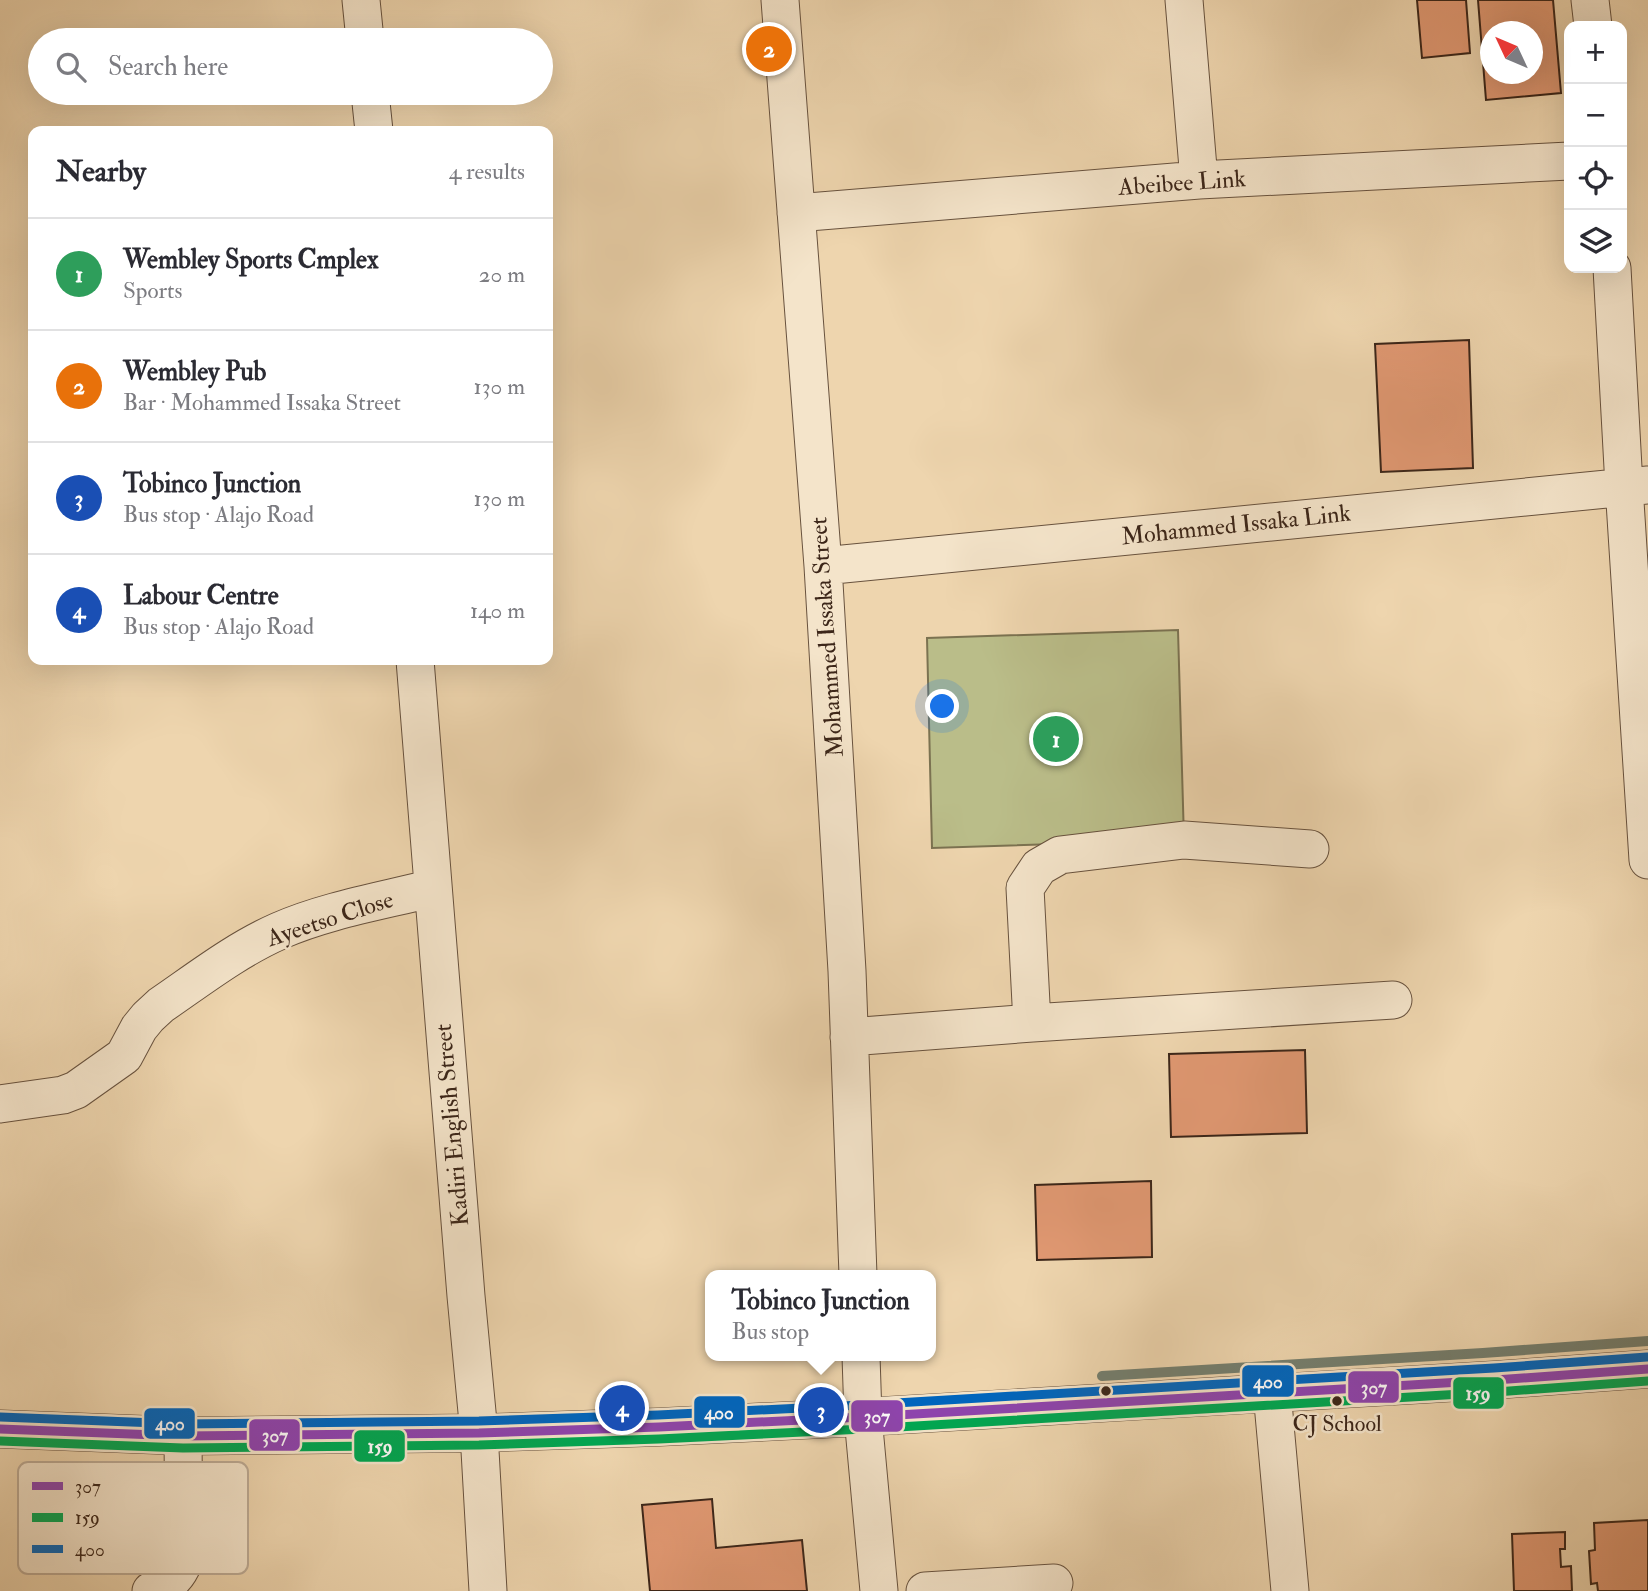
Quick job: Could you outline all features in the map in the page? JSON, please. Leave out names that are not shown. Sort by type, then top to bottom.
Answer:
[{"type":"street","points":[[361,0],[364,28]]},
{"type":"street","name":"Mohammed Issaka Street","points":[[780,0],[823,566],[846,957],[858,1270]]},
{"type":"street","points":[[1184,0],[1199,180]]},
{"type":"street","points":[[1590,0],[1592,21]]},
{"type":"street","points":[[371,105],[373,126]]},
{"type":"street","name":"Abeibee Link","points":[[796,213],[1199,180],[1564,161]]},
{"type":"street","points":[[1613,273],[1636,485],[1648,860]]},
{"type":"street","name":"Mohammed Issaka Link","points":[[823,566],[1636,485]]},
{"type":"street","name":"Kadiri English Street","points":[[415,665],[479,1433],[488,1591]]},
{"type":"street","points":[[1032,1023],[1025,888],[1039,867],[1060,855],[1184,840],[1310,849]]},
{"type":"street","name":"Ayeetso Close","points":[[0,1104],[63,1095],[76,1090],[124,1056],[139,1028],[160,1005],[255,942],[329,914],[433,888]]},
{"type":"street","points":[[849,1037],[1393,1000]]},
{"type":"street","points":[[861,1361],[863,1417],[879,1591]]},
{"type":"street","points":[[0,1429],[183,1436],[479,1433],[659,1427],[1648,1369]]},
{"type":"street","points":[[1272,1392],[1290,1591]]},
{"type":"street","points":[[183,1436],[183,1462]]},
{"type":"street","points":[[151,1591],[178,1574]]},
{"type":"street","points":[[925,1591],[1054,1583]]},
{"type":"green space","points":[[1178,630],[1184,840],[932,848],[927,638]]},
{"type":"building","points":[[1417,0],[1466,0],[1470,53],[1422,58]]},
{"type":"building","points":[[1478,0],[1553,0],[1561,93],[1486,100],[1485,84],[1543,84],[1543,21],[1480,21],[1480,25]]},
{"type":"building","points":[[1469,340],[1473,468],[1381,472],[1375,344]]},
{"type":"building","points":[[1305,1050],[1307,1133],[1171,1137],[1169,1054]]},
{"type":"building","points":[[1151,1181],[1152,1257],[1037,1260],[1035,1185]]},
{"type":"building","points":[[712,1499],[716,1548],[802,1540],[807,1591],[650,1591],[642,1505]]},
{"type":"building","points":[[1648,1520],[1648,1591],[1598,1591],[1597,1583],[1591,1584],[1589,1551],[1595,1550],[1594,1523]]},
{"type":"building","points":[[1565,1532],[1565,1549],[1560,1549],[1561,1567],[1571,1566],[1572,1591],[1514,1591],[1512,1534]]},
{"type":"waterway","points":[[1102,1376],[1648,1341]]},
{"type":"transit line","name":"400","points":[[0,1417],[183,1424],[479,1421],[658,1415],[1647,1357]]},
{"type":"transit line","name":"307","points":[[0,1429],[183,1436],[479,1433],[659,1427],[1648,1369]]},
{"type":"transit line","name":"159","points":[[0,1441],[183,1448],[479,1445],[659,1439],[1648,1381]]},
{"type":"place","name":"Wembley Pub","points":[[769,49]]},
{"type":"place","name":"Wembley Sports Cmplex","points":[[1056,739]]},
{"type":"place","name":"CJ School","points":[[1337,1401]]},
{"type":"place","name":"Labour Centre","points":[[622,1408]]},
{"type":"place","name":"Tobinco Junction","points":[[821,1410]]}]
